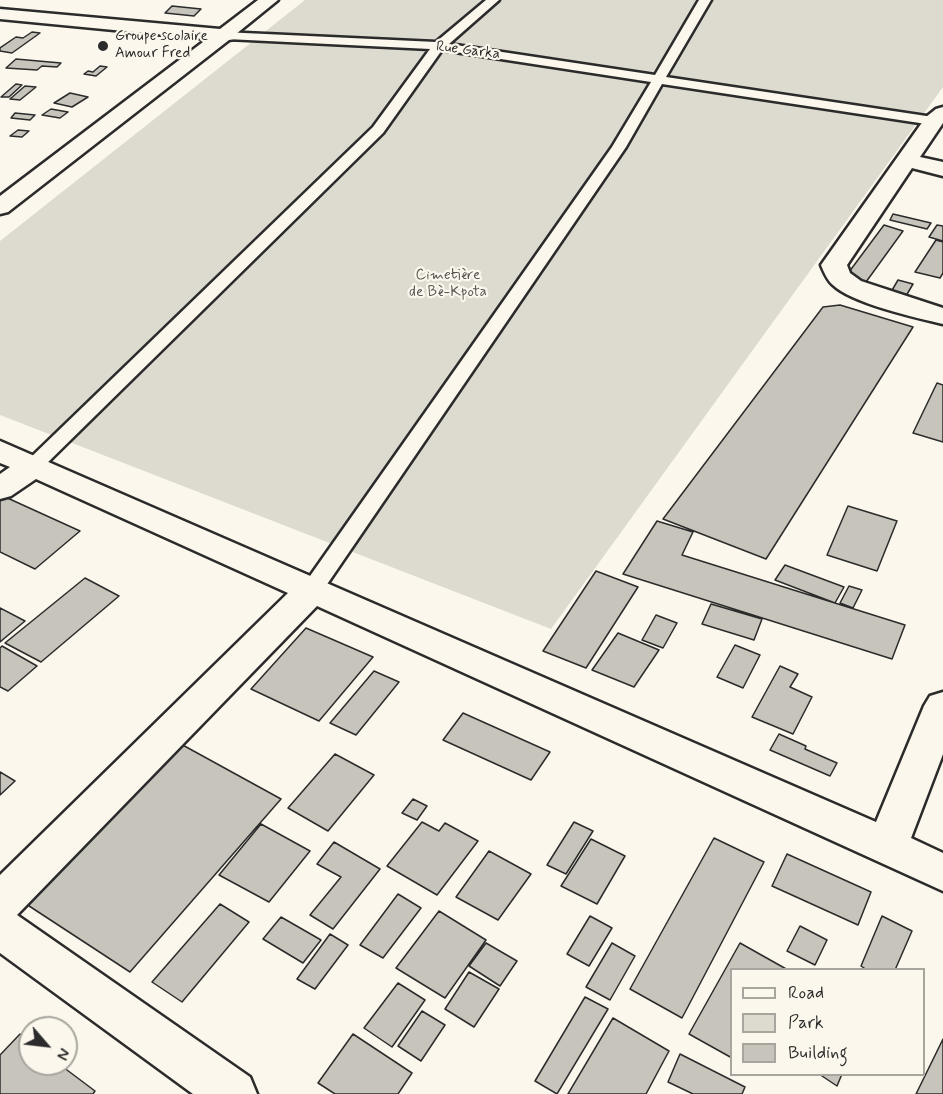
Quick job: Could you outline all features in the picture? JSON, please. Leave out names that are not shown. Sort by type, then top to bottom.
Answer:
[{"type":"street","points":[[0,207],[227,35],[269,0]]},
{"type":"street","name":"Rue Garka","points":[[0,14],[227,35]]},
{"type":"street","points":[[938,117],[834,266],[836,273],[844,282],[858,289],[943,316]]},
{"type":"street","points":[[906,160],[943,170]]},
{"type":"street","points":[[0,451],[943,873]]},
{"type":"street","points":[[0,489],[33,466]]},
{"type":"street","points":[[0,903],[311,591]]},
{"type":"street","points":[[887,846],[943,706]]},
{"type":"street","points":[[0,928],[233,1094]]},
{"type":"lane","points":[[33,466],[378,130],[439,46],[493,0]]},
{"type":"lane","points":[[311,591],[620,147],[705,0]]},
{"type":"lane","name":"Rue Garka","points":[[227,35],[439,46],[938,117]]},
{"type":"green space","name":"Cimetière de Bè-Kpota","points":[[305,0],[943,0],[943,87],[551,629],[0,415],[0,241]]},
{"type":"building","points":[[172,6],[201,9],[194,16],[165,13]]},
{"type":"building","points":[[32,32],[40,33],[12,53],[0,51],[0,48],[16,37],[23,38]]},
{"type":"building","points":[[16,59],[61,63],[57,67],[42,66],[37,70],[6,68]]},
{"type":"building","points":[[100,66],[107,67],[96,76],[84,74],[88,71],[93,72]]},
{"type":"building","points":[[16,84],[22,85],[9,97],[1,97]]},
{"type":"building","points":[[25,86],[36,87],[20,100],[10,99]]},
{"type":"building","points":[[70,93],[88,97],[72,107],[54,103]]},
{"type":"building","points":[[51,109],[68,112],[60,118],[42,115]]},
{"type":"building","points":[[15,113],[35,115],[30,120],[11,118]]},
{"type":"building","points":[[18,130],[29,131],[22,137],[10,136]]},
{"type":"building","points":[[893,214],[931,223],[927,229],[890,220]]},
{"type":"building","points":[[884,225],[903,231],[866,282],[846,276]]},
{"type":"building","points":[[937,225],[943,226],[943,241],[929,237]]},
{"type":"building","points":[[936,240],[943,242],[943,273],[940,278],[915,272]]},
{"type":"building","points":[[898,280],[913,284],[906,296],[891,292]]},
{"type":"building","points":[[840,305],[913,327],[766,559],[663,519],[823,307]]},
{"type":"building","points":[[937,383],[943,385],[943,442],[913,433]]},
{"type":"building","points":[[3,496],[80,531],[35,569],[0,552],[0,498]]},
{"type":"building","points":[[848,506],[897,521],[877,571],[827,555]]},
{"type":"building","points":[[657,521],[693,532],[682,555],[905,625],[892,659],[623,574]]},
{"type":"building","points":[[785,565],[844,587],[835,603],[775,580]]},
{"type":"building","points":[[596,571],[638,587],[586,668],[543,651]]},
{"type":"building","points":[[85,578],[119,596],[41,662],[5,643]]},
{"type":"building","points":[[849,586],[862,590],[853,608],[840,603]]},
{"type":"building","points":[[711,604],[762,619],[754,640],[702,624]]},
{"type":"building","points":[[0,608],[25,621],[0,642]]},
{"type":"building","points":[[656,615],[677,623],[663,648],[642,640]]},
{"type":"building","points":[[306,628],[373,657],[319,721],[251,689]]},
{"type":"building","points":[[618,633],[659,650],[634,687],[592,670]]},
{"type":"building","points":[[735,645],[760,655],[743,688],[717,677]]},
{"type":"building","points":[[2,646],[37,666],[8,691],[0,687],[0,648]]},
{"type":"building","points":[[780,666],[798,674],[790,687],[812,697],[793,734],[752,717]]},
{"type":"building","points":[[374,671],[399,682],[356,735],[330,723]]},
{"type":"building","points":[[463,713],[550,752],[531,780],[443,740]]},
{"type":"building","points":[[779,734],[837,763],[830,776],[770,750]]},
{"type":"building","points":[[179,743],[281,799],[130,972],[23,902]]},
{"type":"building","points":[[335,754],[374,775],[328,831],[288,808]]},
{"type":"building","points":[[0,772],[15,781],[0,795]]},
{"type":"building","points":[[413,799],[427,806],[417,820],[402,813]]},
{"type":"building","points":[[422,822],[439,831],[445,823],[478,841],[437,895],[387,866]]},
{"type":"building","points":[[574,822],[593,831],[566,874],[547,865]]},
{"type":"building","points":[[261,824],[310,851],[269,902],[219,875]]},
{"type":"building","points":[[714,838],[764,862],[682,1018],[630,989]]},
{"type":"building","points":[[591,839],[625,856],[597,904],[561,886]]},
{"type":"building","points":[[334,842],[380,869],[333,929],[310,915],[341,877],[317,864]]},
{"type":"building","points":[[489,851],[531,874],[498,920],[456,897]]},
{"type":"building","points":[[787,854],[871,892],[858,925],[772,886]]},
{"type":"building","points":[[398,894],[421,908],[383,958],[360,945]]},
{"type":"building","points":[[220,904],[249,922],[182,1002],[152,982]]},
{"type":"building","points":[[439,911],[486,940],[445,998],[396,968]]},
{"type":"building","points":[[590,916],[612,928],[589,966],[567,954]]},
{"type":"building","points":[[882,916],[912,931],[896,968],[864,968],[861,966]]},
{"type":"building","points":[[281,917],[321,940],[303,963],[263,939]]},
{"type":"building","points":[[800,926],[827,940],[815,965],[787,951]]},
{"type":"building","points":[[330,934],[348,945],[315,989],[297,979]]},
{"type":"building","points":[[486,943],[517,961],[500,986],[469,966]]},
{"type":"building","points":[[612,943],[635,956],[610,1000],[586,987]]},
{"type":"building","points":[[740,943],[784,968],[730,968],[730,1057],[689,1034]]},
{"type":"building","points":[[469,972],[499,989],[474,1027],[445,1009]]},
{"type":"building","points":[[398,983],[425,1000],[392,1047],[364,1028]]},
{"type":"building","points":[[585,997],[608,1009],[557,1094],[535,1081]]},
{"type":"building","points":[[422,1011],[445,1025],[421,1061],[398,1046]]},
{"type":"building","points":[[613,1018],[669,1051],[646,1094],[568,1094]]},
{"type":"building","points":[[353,1034],[412,1073],[398,1094],[335,1094],[318,1083]]},
{"type":"building","points":[[18,1036],[18,1076],[75,1076],[95,1091],[93,1094],[0,1094],[0,1055]]},
{"type":"building","points":[[943,1039],[943,1094],[916,1094]]},
{"type":"building","points":[[680,1054],[745,1087],[742,1094],[693,1094],[668,1082]]},
{"type":"building","points":[[822,1076],[841,1076],[837,1086]]},
{"type":"place","name":"Groupe scolaire Amour Fred","points":[[103,46]]}]
